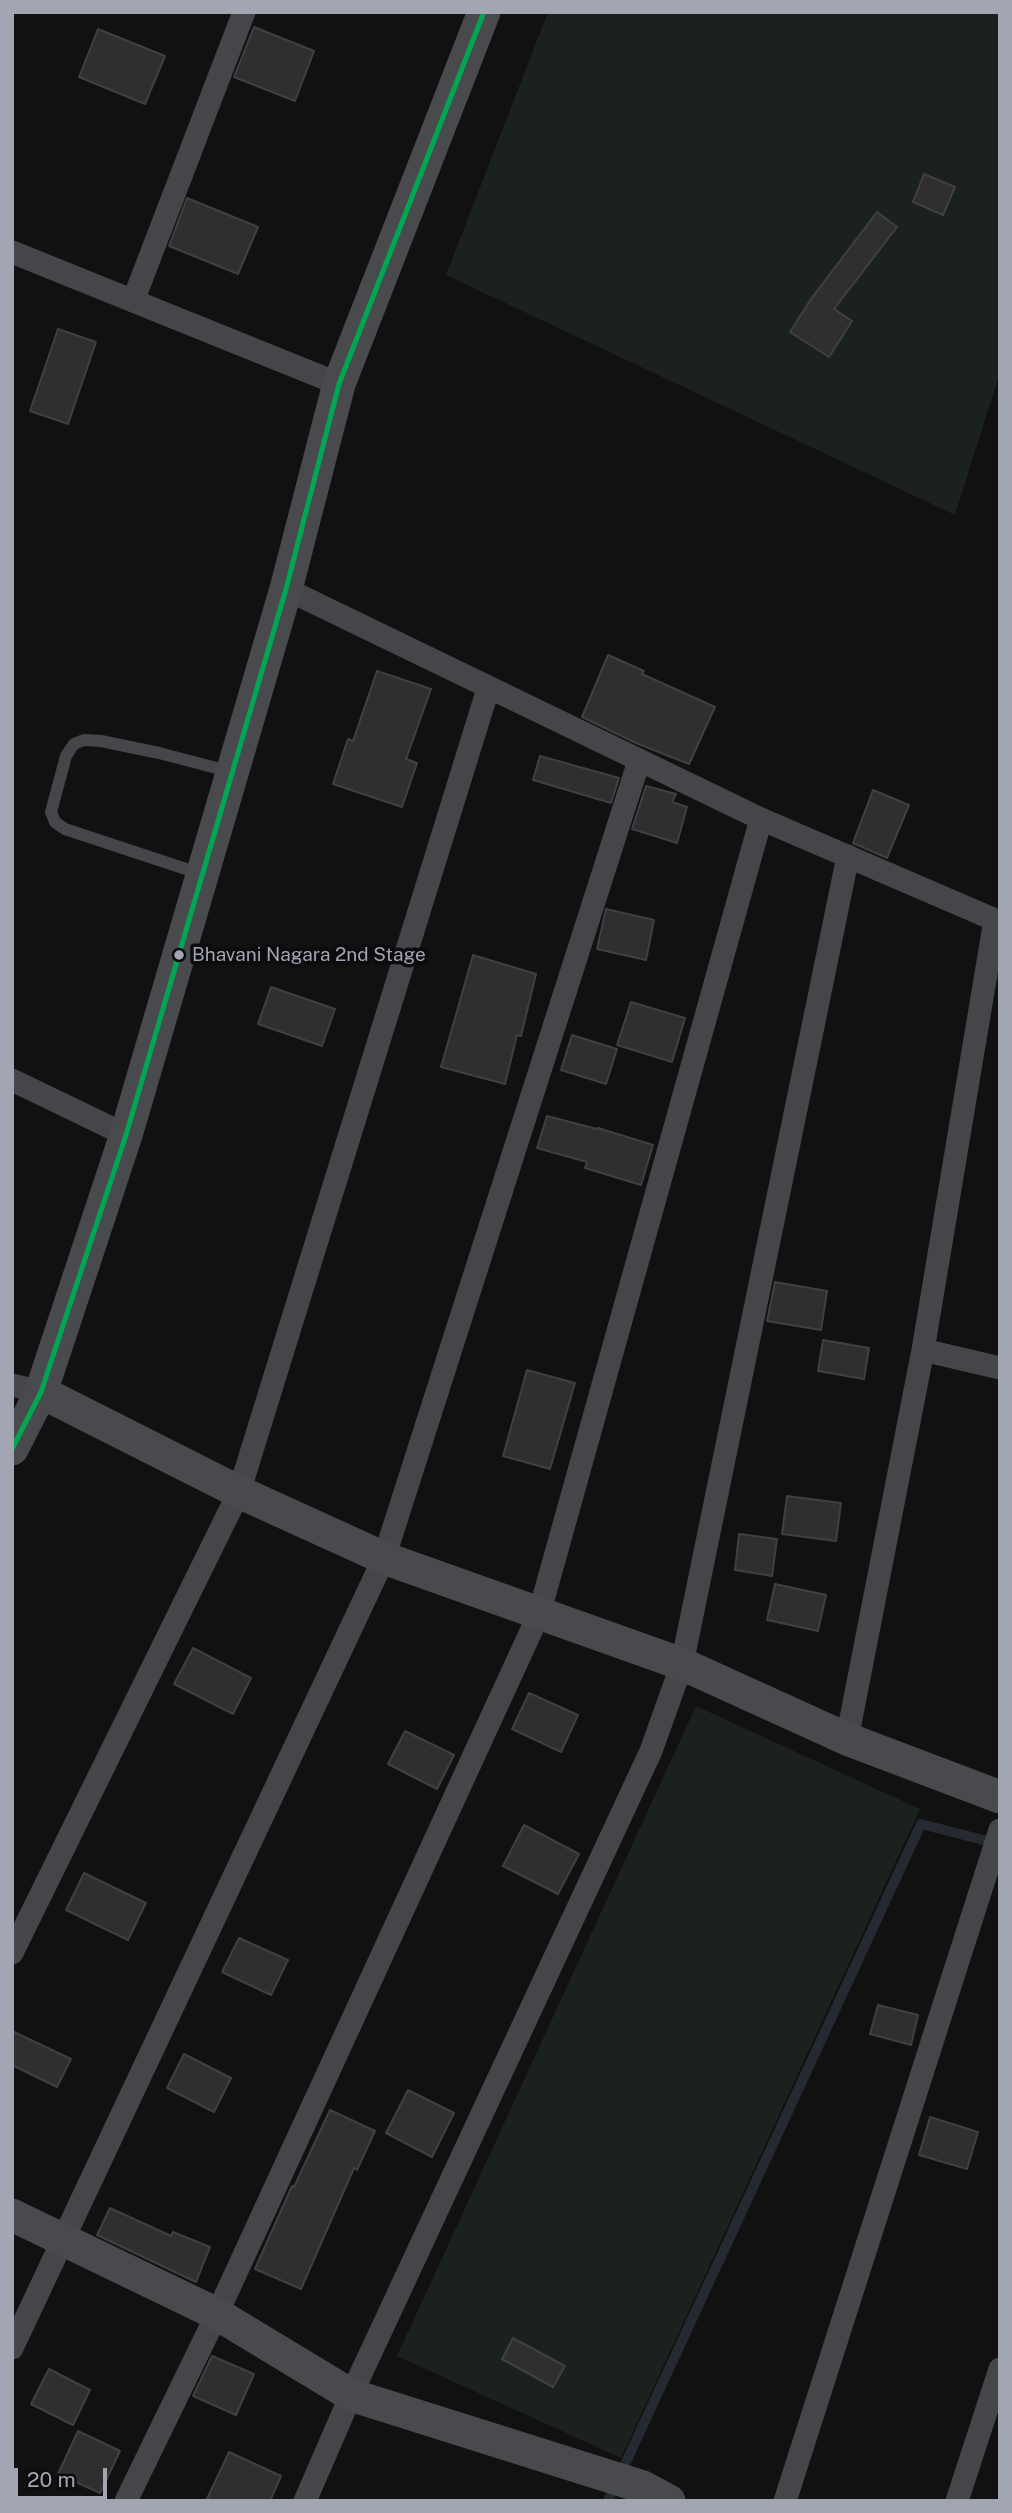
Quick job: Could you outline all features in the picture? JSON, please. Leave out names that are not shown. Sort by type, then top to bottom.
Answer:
[{"type":"street","points":[[133,301],[244,12]]},
{"type":"street","points":[[12,1450],[26,1389],[126,1135],[286,589],[339,384],[484,12]]},
{"type":"street","points":[[12,252],[339,384]]},
{"type":"street","points":[[286,589],[761,819],[998,921],[923,1350],[847,1740]]},
{"type":"street","points":[[12,1953],[239,1492],[488,689]]},
{"type":"street","points":[[12,2348],[384,1558],[639,761]]},
{"type":"street","points":[[126,2501],[217,2314],[540,1614],[761,819]]},
{"type":"street","points":[[305,2501],[351,2395],[651,1752],[682,1664],[848,856]]},
{"type":"street","points":[[12,1080],[126,1135]]},
{"type":"street","points":[[923,1350],[1000,1368]]},
{"type":"street","points":[[26,1389],[239,1492],[384,1558],[682,1664],[847,1740],[1000,1797]]},
{"type":"street","points":[[785,2501],[1000,1830]]},
{"type":"street","points":[[12,2215],[217,2314],[351,2395],[643,2487],[669,2501]]},
{"type":"street","points":[[957,2501],[1000,2369]]},
{"type":"lane","points":[[202,875],[65,829],[55,822],[51,812],[66,755],[74,744],[84,740],[101,741],[233,772]]},
{"type":"shaded area","points":[[548,12],[1000,12],[1000,372],[955,515],[446,275]]},
{"type":"shaded area","points":[[696,1706],[920,1809],[621,2458],[397,2356]]},
{"type":"building","points":[[254,27],[314,51],[295,101],[234,77]]},
{"type":"building","points":[[98,29],[165,56],[145,104],[79,77]]},
{"type":"building","points":[[924,174],[955,187],[943,215],[913,202]]},
{"type":"building","points":[[187,198],[258,227],[238,274],[169,246]]},
{"type":"building","points":[[877,212],[897,227],[834,309],[852,321],[829,357],[790,332],[811,299]]},
{"type":"building","points":[[58,329],[96,342],[68,424],[30,411]]},
{"type":"building","points":[[608,655],[644,671],[642,674],[715,707],[689,764],[582,717]]},
{"type":"building","points":[[377,671],[431,689],[406,759],[417,763],[402,807],[333,784],[348,739],[353,741]]},
{"type":"building","points":[[540,756],[619,778],[611,803],[533,780]]},
{"type":"building","points":[[646,786],[676,794],[672,802],[687,807],[677,843],[632,829]]},
{"type":"building","points":[[873,790],[909,805],[887,858],[853,843]]},
{"type":"building","points":[[606,909],[654,920],[646,960],[597,949]]},
{"type":"building","points":[[473,955],[536,974],[521,1036],[517,1035],[505,1084],[441,1067]]},
{"type":"building","points":[[271,987],[335,1009],[322,1046],[258,1024]]},
{"type":"building","points":[[631,1002],[685,1018],[672,1062],[617,1045]]},
{"type":"building","points":[[572,1035],[617,1049],[606,1084],[561,1070]]},
{"type":"building","points":[[547,1116],[653,1145],[641,1185],[585,1168],[587,1162],[537,1148]]},
{"type":"building","points":[[775,1282],[827,1291],[821,1330],[767,1321]]},
{"type":"building","points":[[823,1340],[869,1348],[864,1379],[818,1371]]},
{"type":"building","points":[[527,1370],[575,1383],[550,1469],[503,1456]]},
{"type":"building","points":[[787,1496],[841,1503],[836,1541],[782,1534]]},
{"type":"building","points":[[739,1534],[777,1539],[772,1576],[735,1570]]},
{"type":"building","points":[[775,1584],[826,1595],[818,1631],[767,1620]]},
{"type":"building","points":[[193,1648],[251,1678],[233,1714],[174,1684]]},
{"type":"building","points":[[529,1693],[578,1715],[561,1752],[512,1729]]},
{"type":"building","points":[[405,1731],[454,1755],[437,1789],[388,1764]]},
{"type":"building","points":[[524,1825],[579,1854],[558,1894],[503,1866]]},
{"type":"building","points":[[84,1873],[146,1903],[128,1940],[66,1910]]},
{"type":"building","points":[[239,1938],[288,1960],[271,1995],[222,1972]]},
{"type":"building","points":[[878,2005],[918,2015],[911,2045],[870,2034]]},
{"type":"building","points":[[12,2031],[71,2059],[57,2087],[12,2065]]},
{"type":"building","points":[[184,2054],[231,2078],[214,2112],[167,2088]]},
{"type":"building","points":[[408,2090],[454,2113],[432,2157],[386,2133]]},
{"type":"building","points":[[330,2110],[375,2131],[357,2170],[354,2168],[301,2289],[255,2269]]},
{"type":"building","points":[[930,2117],[978,2132],[967,2169],[919,2155]]},
{"type":"building","points":[[110,2208],[171,2236],[173,2232],[210,2247],[196,2282],[97,2235]]},
{"type":"building","points":[[513,2338],[565,2366],[553,2387],[502,2359]]},
{"type":"building","points":[[212,2356],[254,2374],[236,2415],[193,2396]]},
{"type":"building","points":[[49,2369],[90,2390],[73,2425],[31,2404]]},
{"type":"building","points":[[78,2431],[120,2451],[100,2493],[58,2474]]},
{"type":"building","points":[[229,2452],[281,2476],[270,2501],[206,2501]]},
{"type":"waterway","points":[[608,2501],[921,1824],[995,1843]]},
{"type":"transit line","points":[[12,1449],[41,1392],[126,1135],[286,589],[339,384],[484,12]]},
{"type":"place","name":"Bhavani Nagara 2nd Stage","points":[[179,955]]}]
